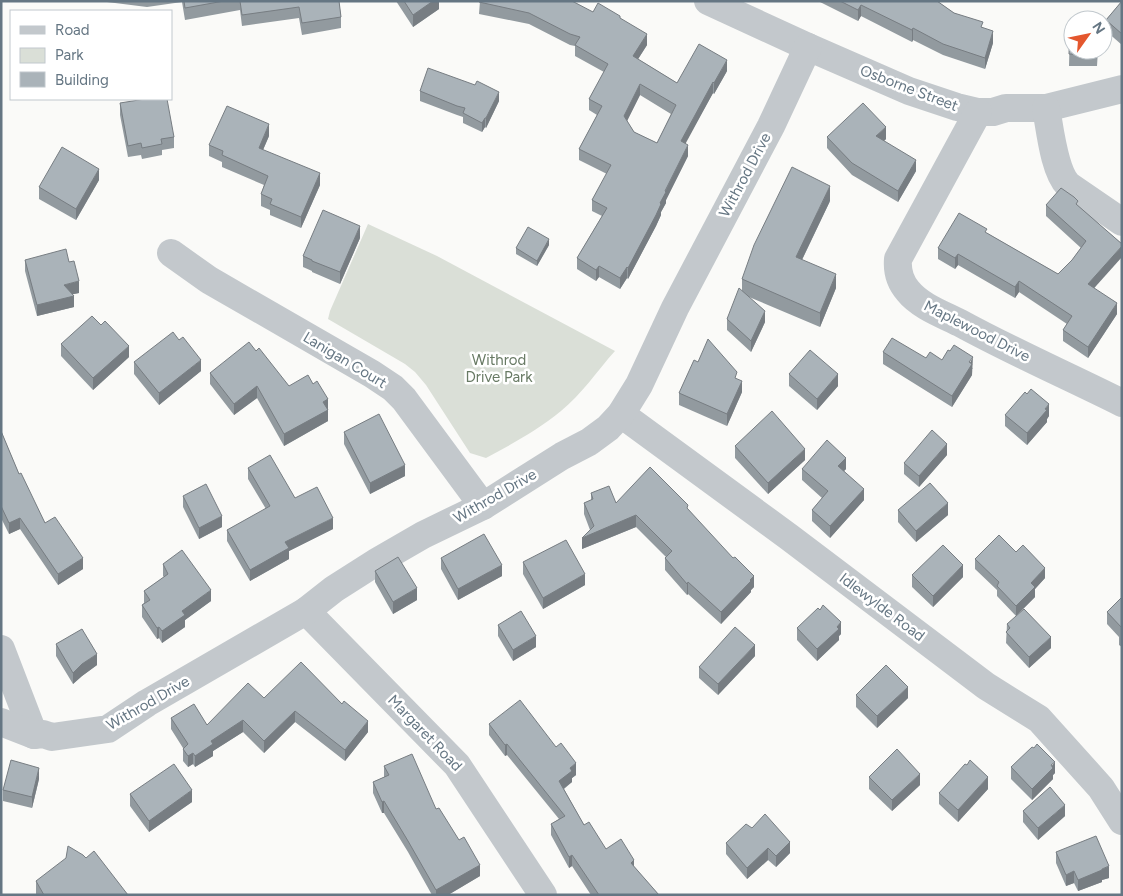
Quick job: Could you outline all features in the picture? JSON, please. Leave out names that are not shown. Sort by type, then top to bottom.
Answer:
[{"type":"street","name":"Osborne Street","points":[[708,1],[910,91],[978,112],[993,112],[1006,108],[1046,108],[1122,89]]},
{"type":"street","name":"Withrod Drive","points":[[1,722],[34,735],[43,734],[52,737],[108,729],[147,703],[306,612],[334,590],[378,561],[423,535],[483,506],[562,456],[588,442],[613,424],[639,385],[675,308],[771,126],[808,47]]},
{"type":"street","points":[[1046,108],[1058,167],[1064,180],[1122,222]]},
{"type":"street","name":"Maplewood Drive","points":[[978,112],[898,259],[898,275],[902,284],[918,301],[930,308],[1122,403]]},
{"type":"street","name":"Lanigan Court","points":[[171,253],[208,280],[372,374],[393,388],[483,506]]},
{"type":"street","name":"Idlewylde Road","points":[[621,414],[789,537],[986,686],[1039,719],[1101,788],[1122,821]]},
{"type":"street","name":"Margaret Road","points":[[306,612],[457,765],[543,895]]},
{"type":"street","points":[[1,649],[34,735]]},
{"type":"green space","name":"Withrod Drive Park","points":[[368,224],[437,256],[615,351],[576,397],[543,424],[486,458],[470,453],[426,385],[415,372],[405,364],[328,319]]},
{"type":"building","points":[[184,1],[224,1],[185,8]]},
{"type":"building","points":[[240,1],[339,1],[341,17],[302,23],[299,7],[242,15]]},
{"type":"building","points":[[404,1],[433,1],[413,15]]},
{"type":"building","points":[[572,1],[593,12],[598,3],[647,34],[633,56],[677,83],[699,44],[727,60],[681,141],[688,145],[665,191],[656,215],[628,268],[620,278],[599,266],[596,270],[577,258],[607,208],[592,200],[611,165],[579,149],[602,106],[589,99],[608,64],[575,45],[580,37],[570,34],[529,13],[479,2]],"holes":[[[640,84],[676,105],[657,143],[634,132],[624,116]]]},
{"type":"building","points":[[840,1],[937,1],[954,13],[983,22],[981,27],[993,31],[985,58],[943,44],[913,28],[912,30],[861,5],[858,10]]},
{"type":"building","points":[[1122,1],[1122,34],[1113,26],[1113,12]]},
{"type":"building","points":[[428,68],[475,85],[477,81],[499,92],[482,123],[463,113],[465,108],[420,91]]},
{"type":"building","points":[[139,100],[167,100],[174,137],[161,139],[162,144],[142,148],[141,143],[128,146],[120,103]]},
{"type":"building","points":[[863,103],[886,127],[876,136],[916,160],[898,191],[852,163],[827,137]]},
{"type":"building","points":[[227,106],[269,124],[259,148],[320,173],[301,217],[270,204],[272,199],[261,194],[268,176],[222,155],[223,151],[209,145]]},
{"type":"building","points":[[62,147],[99,169],[76,209],[39,187]]},
{"type":"building","points":[[792,167],[830,186],[796,257],[836,274],[820,313],[742,279],[754,245]]},
{"type":"building","points":[[1061,188],[1074,197],[1078,201],[1076,204],[1122,244],[1088,284],[1117,303],[1088,347],[1063,330],[1072,316],[1019,281],[1015,287],[958,254],[955,258],[938,248],[959,213],[987,229],[985,232],[1058,274],[1072,260],[1086,241],[1046,205]]},
{"type":"building","points":[[323,210],[360,226],[340,272],[303,256]]},
{"type":"building","points":[[528,227],[549,239],[537,261],[516,248]]},
{"type":"building","points":[[66,249],[69,262],[74,261],[79,281],[64,285],[74,296],[37,305],[25,260]]},
{"type":"building","points":[[739,288],[765,311],[751,341],[727,319]]},
{"type":"building","points":[[92,316],[101,325],[105,321],[129,346],[93,378],[61,344]]},
{"type":"building","points":[[173,332],[179,340],[183,337],[201,360],[159,393],[134,362]]},
{"type":"building","points":[[892,338],[926,358],[930,352],[942,360],[948,350],[950,351],[954,345],[973,357],[969,362],[972,364],[952,396],[883,352]]},
{"type":"building","points":[[708,339],[737,372],[735,378],[742,381],[727,414],[679,393],[694,360],[698,362]]},
{"type":"building","points":[[249,342],[256,351],[259,348],[289,386],[308,375],[313,384],[317,381],[328,399],[323,402],[328,410],[284,434],[257,386],[234,404],[210,373]]},
{"type":"building","points":[[810,350],[838,374],[817,399],[789,374]]},
{"type":"building","points":[[1031,389],[1049,404],[1045,409],[1047,410],[1027,433],[1005,415],[1025,392],[1027,394]]},
{"type":"building","points":[[772,411],[805,449],[768,483],[735,446]]},
{"type":"building","points":[[379,414],[405,465],[370,483],[344,432]]},
{"type":"building","points":[[932,430],[947,444],[919,476],[904,463]]},
{"type":"building","points":[[1,431],[19,474],[21,473],[45,523],[55,517],[83,558],[58,574],[20,518],[9,523],[1,506]]},
{"type":"building","points":[[827,440],[846,458],[838,466],[864,489],[830,526],[812,510],[828,491],[802,469]]},
{"type":"building","points":[[270,455],[295,498],[317,487],[333,518],[285,542],[289,548],[250,570],[227,530],[270,506],[248,468]]},
{"type":"building","points":[[650,467],[688,505],[687,508],[733,558],[735,557],[754,576],[721,612],[688,582],[687,584],[665,558],[672,551],[636,515],[582,538],[594,526],[584,503],[593,499],[591,493],[609,486],[616,503]]},
{"type":"building","points":[[930,483],[948,503],[916,531],[898,510]]},
{"type":"building","points":[[206,484],[222,516],[199,528],[183,496]]},
{"type":"building","points":[[484,534],[502,565],[458,589],[441,558]]},
{"type":"building","points":[[999,535],[1016,552],[1023,545],[1045,568],[1031,583],[1035,587],[1016,606],[997,586],[999,582],[975,559]]},
{"type":"building","points":[[566,540],[585,574],[543,598],[523,562]]},
{"type":"building","points":[[943,545],[963,565],[933,596],[912,575]]},
{"type":"building","points":[[182,550],[211,590],[182,611],[185,615],[162,631],[159,627],[157,628],[142,605],[150,600],[144,591],[168,574],[163,564]]},
{"type":"building","points":[[398,557],[417,588],[393,602],[375,571]]},
{"type":"building","points":[[1122,597],[1122,628],[1107,612]]},
{"type":"building","points":[[823,605],[841,622],[837,627],[839,629],[817,649],[797,628],[818,608],[820,610]]},
{"type":"building","points":[[1024,609],[1051,637],[1029,657],[1006,632],[1010,628],[1007,624]]},
{"type":"building","points":[[521,611],[536,636],[513,650],[498,625]]},
{"type":"building","points":[[735,627],[755,645],[718,684],[699,667]]},
{"type":"building","points":[[82,629],[97,654],[73,673],[56,644]]},
{"type":"building","points":[[301,662],[342,704],[344,701],[368,721],[345,750],[295,711],[264,741],[243,720],[211,741],[213,744],[195,756],[193,753],[188,756],[183,749],[188,744],[171,718],[194,704],[207,725],[248,683],[264,698]]},
{"type":"building","points":[[886,665],[908,687],[877,716],[856,695]]},
{"type":"building","points":[[520,700],[556,747],[561,743],[576,763],[570,768],[572,771],[559,781],[584,825],[589,822],[606,849],[621,839],[634,860],[631,863],[659,895],[599,895],[572,855],[569,857],[551,824],[565,816],[489,724]]},
{"type":"building","points":[[1037,744],[1055,762],[1051,765],[1053,768],[1032,789],[1011,767]]},
{"type":"building","points":[[897,749],[920,774],[892,800],[869,777]]},
{"type":"building","points":[[412,754],[436,809],[439,808],[459,840],[464,837],[480,865],[436,890],[384,801],[382,802],[373,782],[389,775],[384,766]]},
{"type":"building","points":[[11,760],[39,768],[32,797],[3,790]]},
{"type":"building","points":[[970,760],[988,777],[958,810],[939,793]]},
{"type":"building","points":[[174,764],[192,790],[149,821],[130,794]]},
{"type":"building","points":[[1050,787],[1065,805],[1038,828],[1023,811]]},
{"type":"building","points":[[765,814],[790,842],[776,856],[768,848],[747,868],[726,843],[746,824],[752,828]]},
{"type":"building","points":[[1096,836],[1109,866],[1078,880],[1074,871],[1066,875],[1056,852]]},
{"type":"building","points":[[68,846],[86,858],[94,851],[128,895],[44,895],[36,881],[66,858]]}]
